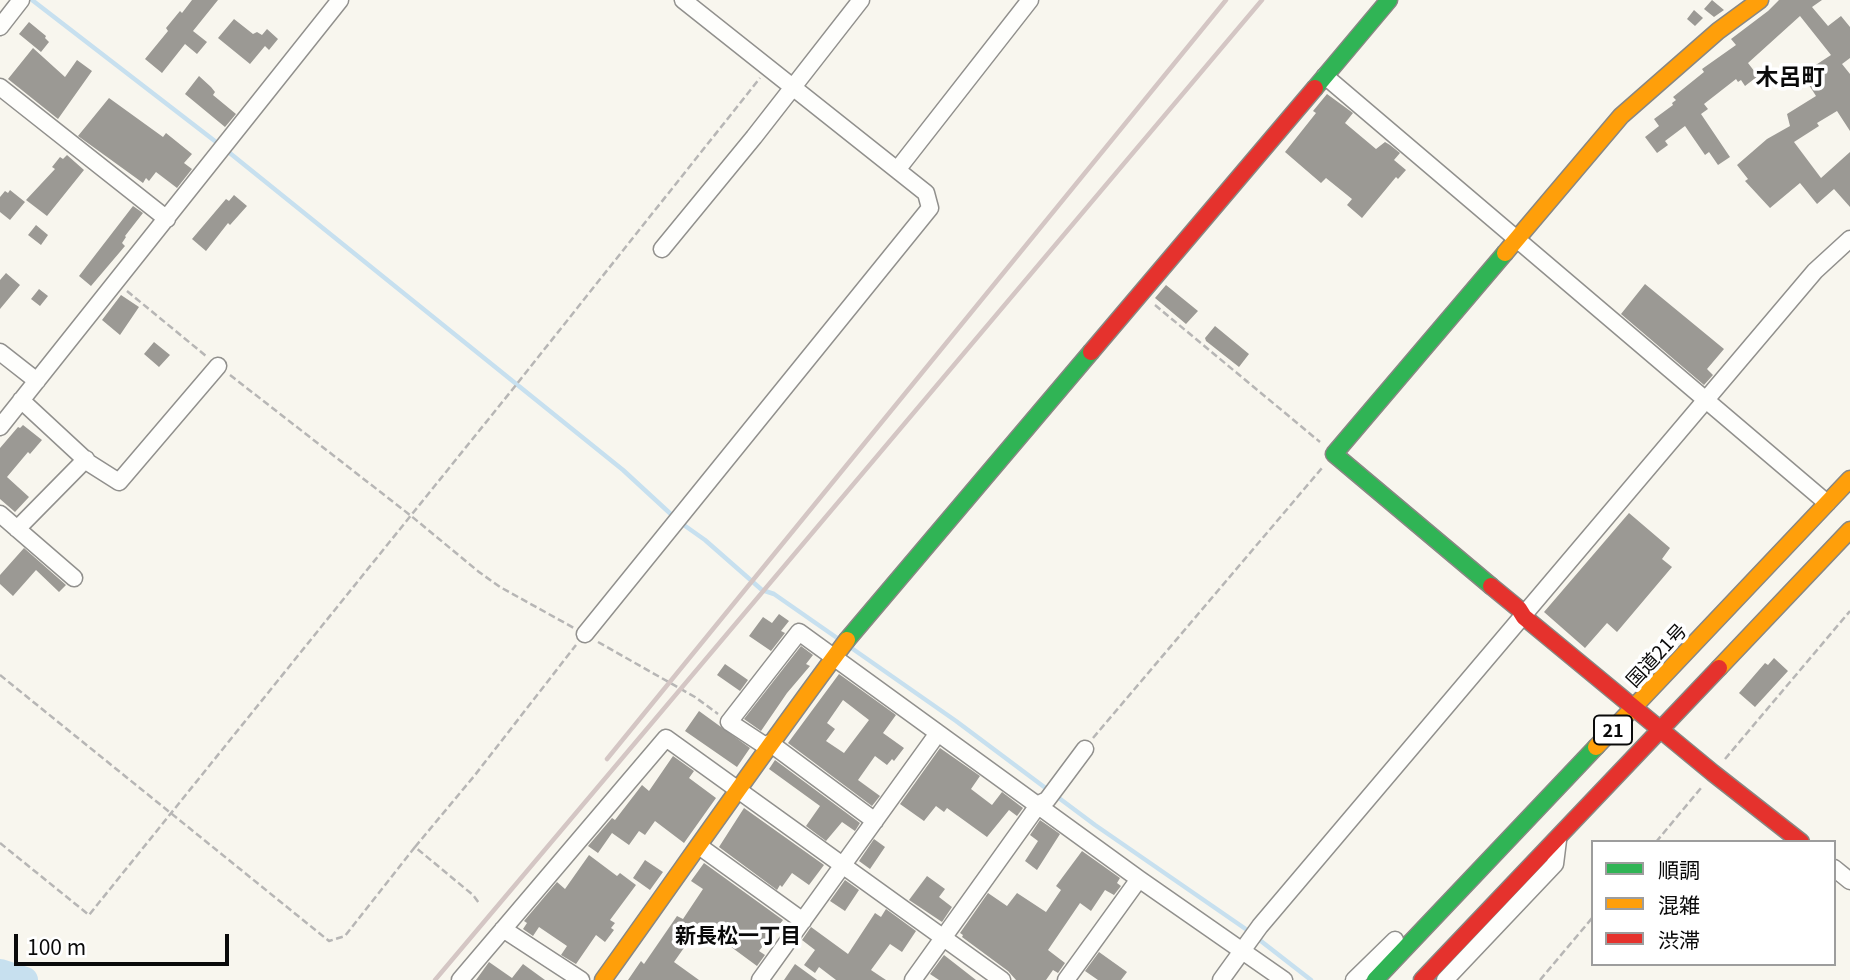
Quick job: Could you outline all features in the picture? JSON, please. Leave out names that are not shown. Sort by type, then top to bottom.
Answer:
[{"type":"main road","points":[[603,980],[769,745],[849,638],[1389,0]]},
{"type":"main road","points":[[1760,0],[1718,31],[1621,116],[1334,454],[1519,609],[1524,617],[1798,840]]},
{"type":"main road","name":"国道21号","points":[[1375,980],[1850,479]]},
{"type":"main road","name":"21","points":[[1422,980],[1850,530]]},
{"type":"street","points":[[0,27],[21,0]]},
{"type":"street","points":[[0,427],[340,0]]},
{"type":"street","points":[[585,634],[930,208],[926,193],[683,0]]},
{"type":"street","points":[[662,249],[861,0]]},
{"type":"street","points":[[897,170],[1030,0]]},
{"type":"street","points":[[1325,76],[1827,503]]},
{"type":"street","points":[[0,87],[167,219]]},
{"type":"street","points":[[1221,980],[1260,926],[1524,617],[1706,398],[1815,271],[1850,239]]},
{"type":"street","points":[[0,352],[37,381]]},
{"type":"street","points":[[21,400],[86,459],[119,482],[218,366]]},
{"type":"street","points":[[17,528],[86,459]]},
{"type":"street","points":[[0,514],[74,578]]},
{"type":"street","points":[[875,821],[769,745],[729,722],[799,632],[837,655],[938,733],[1047,797],[1139,879],[1246,946],[1284,980]]},
{"type":"street","points":[[760,980],[938,733]]},
{"type":"street","points":[[460,980],[666,738],[1002,980]]},
{"type":"street","points":[[913,980],[1085,748]]},
{"type":"street","points":[[1445,980],[1555,864],[1558,837]]},
{"type":"street","points":[[699,846],[803,921]]},
{"type":"street","points":[[1836,870],[1850,881]]},
{"type":"street","points":[[1066,980],[1139,879]]},
{"type":"street","points":[[1354,980],[1420,915],[1446,906]]},
{"type":"street","points":[[503,929],[581,980]]},
{"type":"path","points":[[0,843],[89,915],[768,68]]},
{"type":"path","points":[[116,283],[500,587],[695,697],[729,722]]},
{"type":"path","points":[[1085,748],[1334,454],[1141,294]]},
{"type":"path","points":[[1658,840],[1850,611]]},
{"type":"path","points":[[0,675],[329,941],[345,936],[585,634]]},
{"type":"path","points":[[415,847],[479,903]]},
{"type":"path","points":[[1540,980],[1591,919]]},
{"type":"building","points":[[192,0],[218,0],[193,31],[207,42],[197,54],[185,44],[162,73],[145,59],[168,31],[166,28]]},
{"type":"building","points":[[1712,0],[1724,10],[1714,17],[1704,9]]},
{"type":"building","points":[[1779,0],[1822,0],[1812,7],[1828,26],[1841,16],[1850,27],[1850,58],[1842,64],[1850,74],[1850,131],[1837,111],[1794,142],[1821,178],[1850,152],[1850,207],[1834,189],[1817,204],[1800,183],[1770,208],[1745,181],[1748,179],[1737,165],[1767,139],[1790,126],[1787,114],[1816,96],[1802,74],[1831,55],[1800,16],[1748,63],[1758,76],[1745,86],[1741,80],[1738,82],[1736,79],[1704,104],[1708,109],[1701,114],[1730,157],[1718,165],[1709,152],[1705,155],[1685,126],[1665,141],[1668,145],[1657,153],[1645,137],[1659,126],[1654,119],[1673,105],[1676,100],[1673,97],[1704,72],[1702,69],[1736,45],[1731,39]]},
{"type":"building","points":[[1694,10],[1703,18],[1695,26],[1687,19]]},
{"type":"building","points":[[234,19],[253,34],[257,32],[262,35],[267,29],[278,39],[269,50],[265,46],[250,64],[218,38]]},
{"type":"building","points":[[29,22],[46,36],[49,42],[41,52],[19,34]]},
{"type":"building","points":[[33,48],[65,77],[77,60],[92,71],[58,119],[8,79]]},
{"type":"building","points":[[199,76],[215,92],[213,95],[236,114],[225,127],[185,94]]},
{"type":"building","points":[[1327,94],[1353,113],[1345,123],[1376,149],[1385,142],[1390,145],[1400,153],[1394,160],[1406,170],[1398,179],[1396,177],[1362,218],[1347,205],[1352,199],[1326,178],[1321,183],[1285,152],[1316,113],[1313,111]]},
{"type":"building","points":[[109,98],[163,137],[166,133],[192,154],[184,163],[192,169],[177,188],[156,172],[149,181],[146,178],[143,183],[78,136]]},
{"type":"building","points":[[67,155],[84,170],[47,216],[26,200],[55,169],[52,167],[60,157],[63,159]]},
{"type":"building","points":[[10,190],[25,202],[10,220],[0,212],[0,197]]},
{"type":"building","points":[[234,195],[247,206],[230,225],[228,223],[206,251],[192,239],[226,199],[229,201]]},
{"type":"building","points":[[133,206],[143,213],[125,236],[122,243],[125,246],[91,286],[79,276]]},
{"type":"building","points":[[36,225],[48,235],[41,245],[28,235]]},
{"type":"building","points":[[6,273],[20,285],[0,309],[0,280]]},
{"type":"building","points":[[1645,284],[1724,349],[1707,369],[1713,375],[1704,385],[1621,314]]},
{"type":"building","points":[[1166,285],[1198,311],[1186,324],[1155,298]]},
{"type":"building","points":[[39,289],[48,296],[40,306],[31,299]]},
{"type":"building","points":[[121,295],[139,307],[120,335],[102,320]]},
{"type":"building","points":[[1215,326],[1249,354],[1239,367],[1206,341],[1205,338]]},
{"type":"building","points":[[154,342],[170,355],[159,367],[144,354]]},
{"type":"building","points":[[23,425],[42,440],[7,477],[29,497],[15,512],[0,499],[0,448],[18,427]]},
{"type":"building","points":[[1629,513],[1670,548],[1662,559],[1672,567],[1617,632],[1607,623],[1585,648],[1544,612]]},
{"type":"building","points":[[24,548],[66,585],[59,592],[36,570],[13,596],[0,584],[0,575]]},
{"type":"building","points":[[779,614],[789,621],[781,631],[785,633],[771,651],[749,636],[763,617],[772,623]]},
{"type":"building","points":[[801,646],[813,655],[806,664],[810,666],[787,693],[761,731],[744,719]]},
{"type":"building","points":[[1774,658],[1788,671],[1755,707],[1739,693],[1765,663],[1768,665]]},
{"type":"building","points":[[725,664],[748,680],[740,691],[717,675]]},
{"type":"building","points":[[839,674],[896,715],[883,733],[904,748],[894,761],[892,759],[887,765],[875,756],[858,780],[880,796],[872,806],[788,743]],"holes":[[[843,700],[869,720],[844,753],[826,741],[835,729],[827,723]]]},
{"type":"building","points":[[699,711],[750,748],[737,767],[685,731]]},
{"type":"building","points":[[940,748],[980,776],[971,789],[992,805],[1002,792],[1023,808],[1017,816],[1009,810],[987,837],[947,808],[944,812],[936,806],[924,821],[900,804]]},
{"type":"building","points":[[673,756],[694,771],[689,778],[716,798],[684,843],[655,821],[645,835],[639,831],[629,845],[612,833],[598,853],[588,846],[612,818],[615,820],[642,785],[649,791]]},
{"type":"building","points":[[775,760],[860,823],[855,831],[842,822],[826,841],[806,826],[820,806],[769,769]]},
{"type":"building","points":[[744,808],[824,865],[809,885],[792,873],[777,890],[719,847]]},
{"type":"building","points":[[1040,820],[1060,834],[1037,870],[1025,861],[1038,841],[1030,835]]},
{"type":"building","points":[[874,839],[885,847],[870,869],[859,861]]},
{"type":"building","points":[[1082,851],[1120,878],[1117,883],[1121,886],[1114,895],[1105,890],[1091,911],[1080,903],[1048,950],[1065,963],[1058,973],[1053,970],[1046,980],[1016,980],[962,937],[960,933],[988,893],[1007,906],[1017,893],[1046,912],[1061,890],[1056,886]]},
{"type":"building","points":[[589,855],[617,876],[620,873],[636,885],[610,920],[615,923],[611,928],[614,930],[605,942],[596,935],[576,964],[561,955],[567,946],[539,927],[533,936],[523,929],[527,923],[524,921],[557,882],[565,889]]},
{"type":"building","points":[[645,860],[663,872],[650,890],[633,878]]},
{"type":"building","points":[[704,863],[783,920],[759,951],[765,955],[757,966],[723,941],[724,939],[700,925],[674,962],[699,980],[628,980],[641,961],[644,964],[677,916],[683,919],[703,889],[691,881]]},
{"type":"building","points":[[927,876],[945,889],[939,897],[952,907],[942,922],[909,900]]},
{"type":"building","points":[[845,880],[859,890],[845,911],[830,901]]},
{"type":"building","points":[[886,909],[916,931],[902,952],[890,944],[871,970],[886,980],[836,980],[819,967],[815,973],[804,965],[815,950],[802,940],[811,927],[848,954],[875,913],[881,917]]},
{"type":"building","points":[[1099,952],[1127,972],[1121,980],[1098,980],[1085,971]]},
{"type":"building","points":[[944,955],[976,980],[939,980],[930,974]]},
{"type":"building","points":[[489,962],[512,978],[523,964],[545,980],[476,980]]},
{"type":"building","points":[[795,964],[817,980],[784,980]]},
{"type":"waterway","points":[[32,0],[220,145]]},
{"type":"waterway","points":[[226,150],[623,470],[674,517]]},
{"type":"waterway","points":[[681,523],[705,540],[762,590],[774,594],[840,640]]},
{"type":"waterway","points":[[850,647],[956,721],[1095,825],[1250,932]]},
{"type":"waterway","points":[[1257,938],[1311,980]]},
{"type":"waterway","points":[[0,972],[25,980]]},
{"type":"railway","points":[[607,759],[1226,0]]},
{"type":"railway","points":[[435,980],[1262,0]]},
{"type":"traffic: fast","points":[[1315,88],[1389,0]]},
{"type":"traffic: fast","points":[[1491,586],[1334,454],[1505,253]]},
{"type":"traffic: fast","points":[[847,640],[1091,352]]},
{"type":"traffic: fast","points":[[1375,980],[1596,747]]},
{"type":"traffic: slow","points":[[1505,253],[1621,116],[1718,31],[1760,0]]},
{"type":"traffic: slow","points":[[1596,747],[1850,479]]},
{"type":"traffic: slow","points":[[1719,668],[1850,530]]},
{"type":"traffic: slow","points":[[603,980],[847,640]]},
{"type":"traffic: jam","points":[[1091,352],[1315,88]]},
{"type":"traffic: jam","points":[[1491,586],[1519,609],[1524,617],[1798,840]]},
{"type":"traffic: jam","points":[[1422,980],[1719,668]]},
{"type":"district","name":"木呂町","points":[[1790,76]]},
{"type":"district","name":"新長松一丁目","points":[[738,935]]}]
